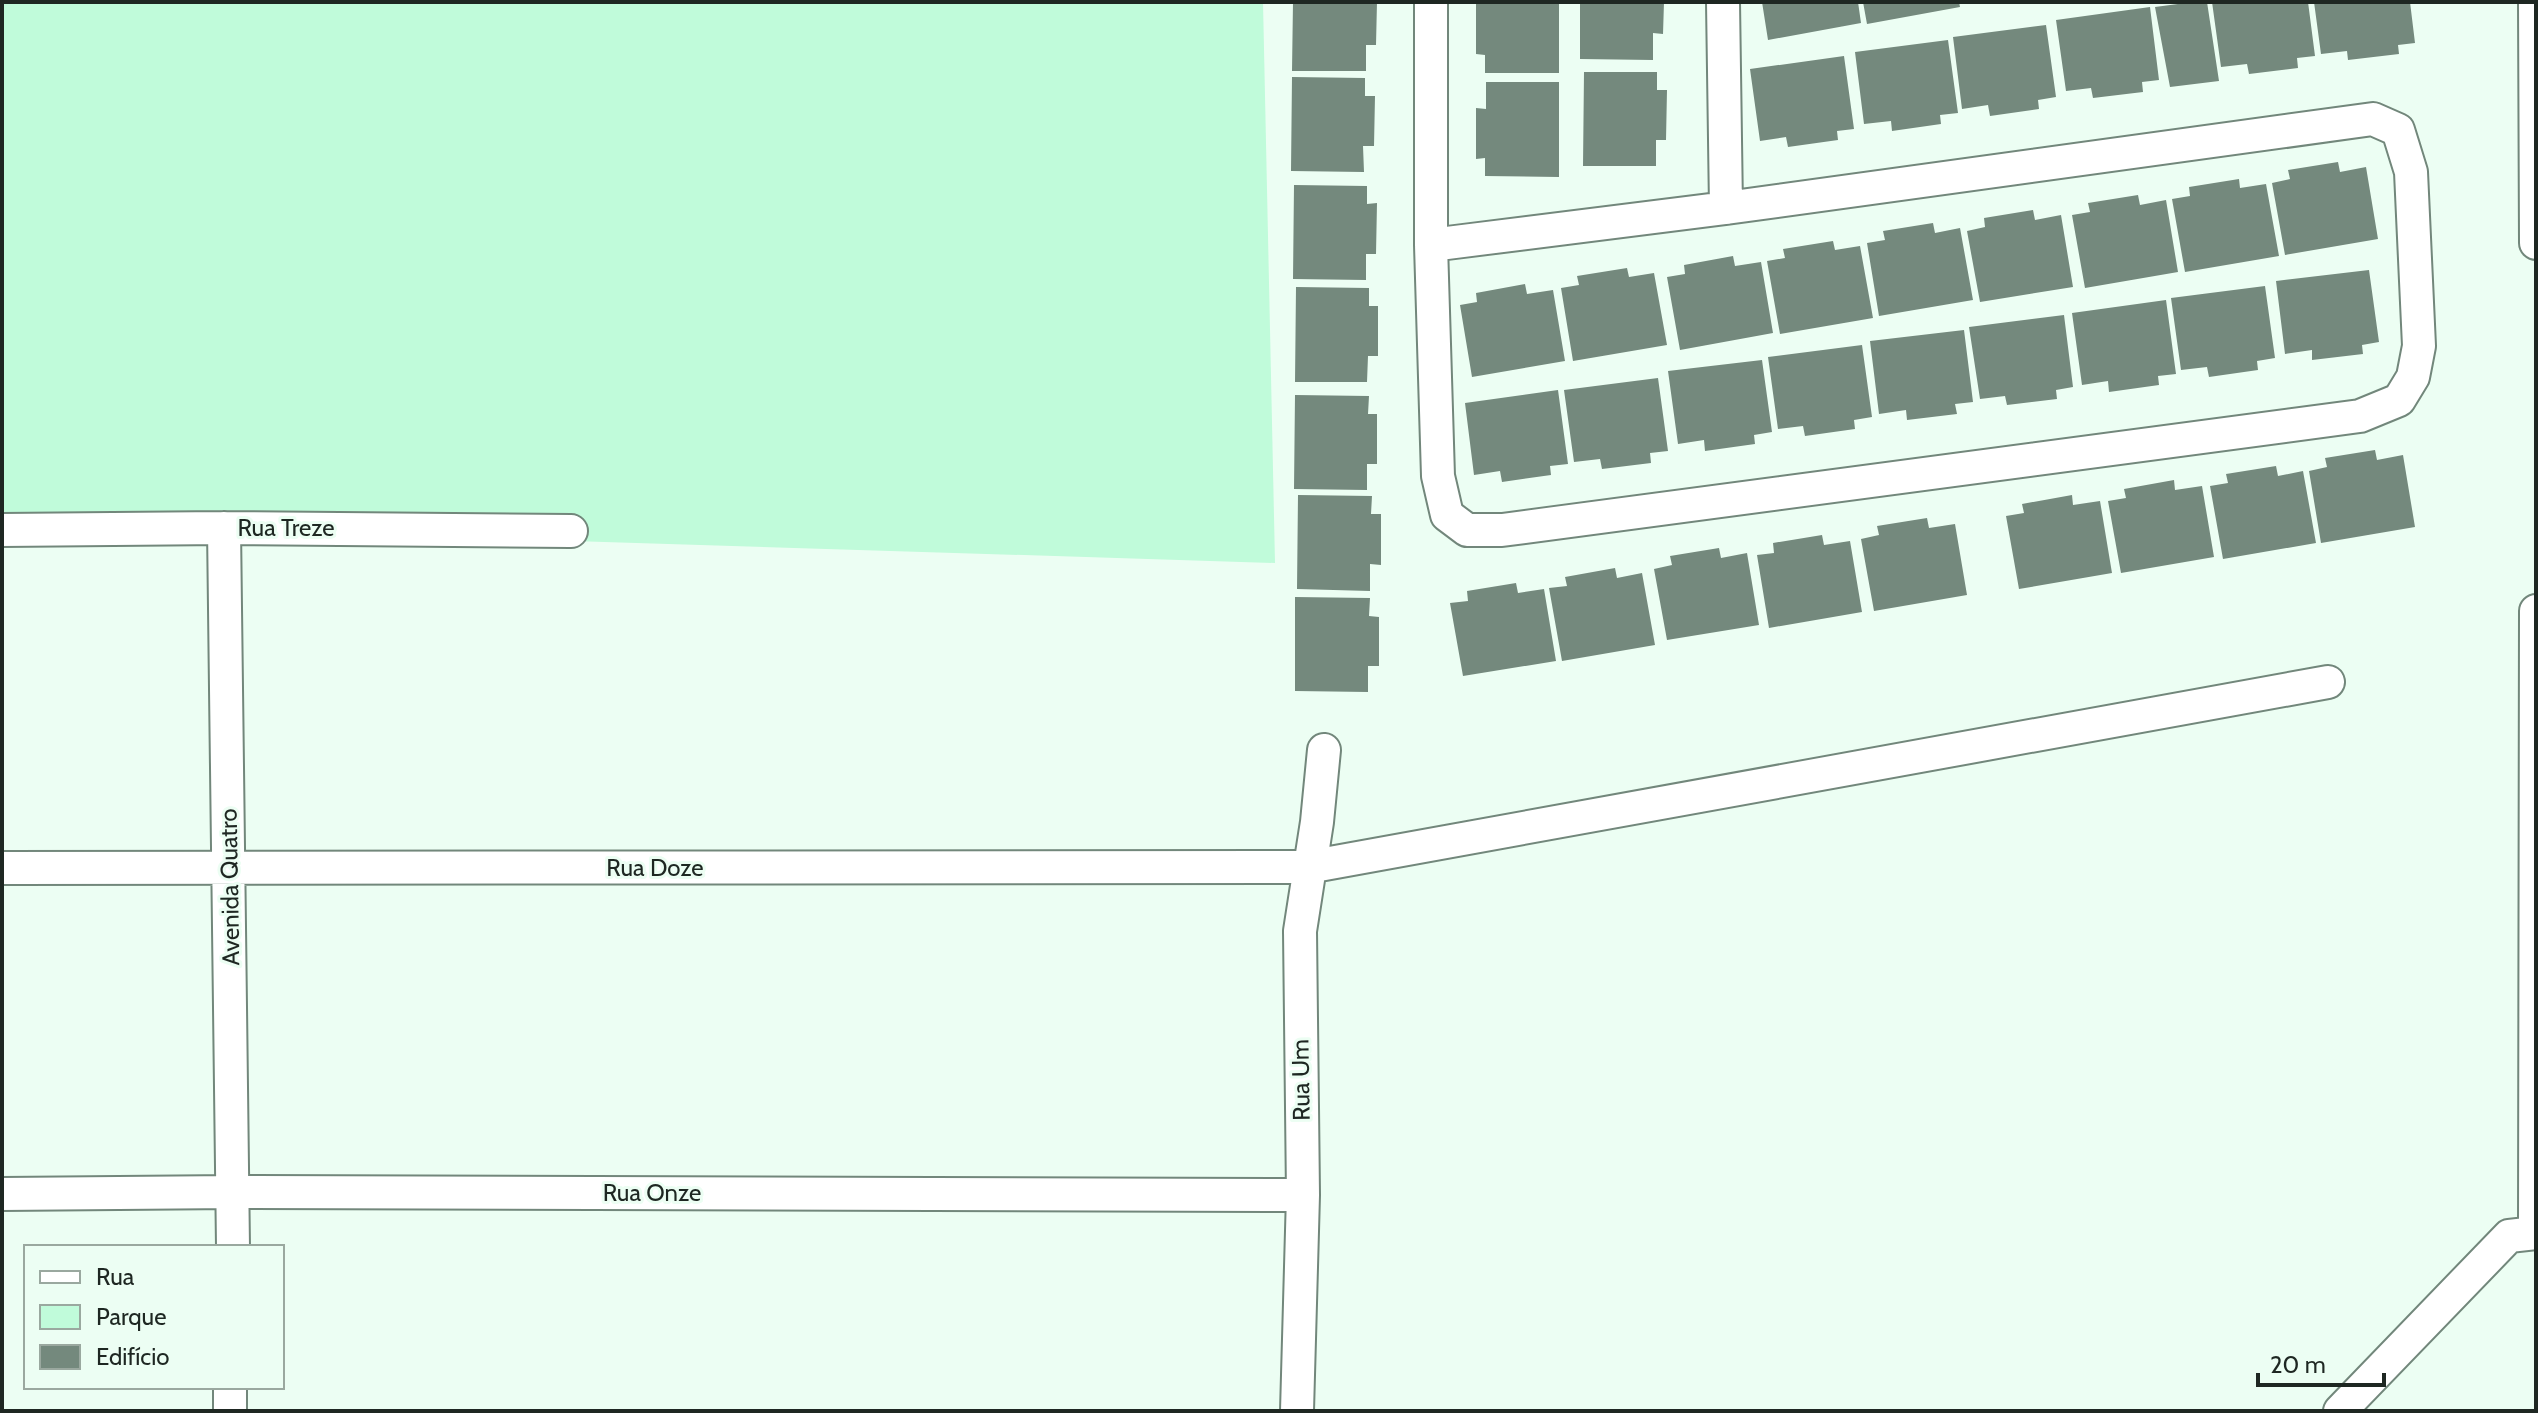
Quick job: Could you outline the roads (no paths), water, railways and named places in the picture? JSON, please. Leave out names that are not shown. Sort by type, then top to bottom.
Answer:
[{"type":"street","points":[[1431,2],[1431,245],[1438,476],[1447,515],[1467,530],[1502,530],[2360,416],[2399,400],[2413,377],[2419,346],[2411,172],[2398,130],[2373,119],[1726,208],[1431,245]]},
{"type":"street","points":[[1723,2],[1726,208]]},
{"type":"street","points":[[2535,2],[2536,243]]},
{"type":"street","name":"Avenida Quatro","points":[[224,528],[233,1245]]},
{"type":"street","name":"Rua Treze","points":[[2,530],[571,531]]},
{"type":"street","points":[[2340,1411],[2509,1236],[2536,1233],[2536,611]]},
{"type":"street","name":"Rua Doze","points":[[2,868],[1308,867],[2328,682]]},
{"type":"street","name":"Rua Um","points":[[1297,1411],[1303,1195],[1300,931],[1317,822],[1324,750]]},
{"type":"street","name":"Rua Onze","points":[[2,1194],[1303,1195]]},
{"type":"street","points":[[230,1389],[230,1411]]}]
